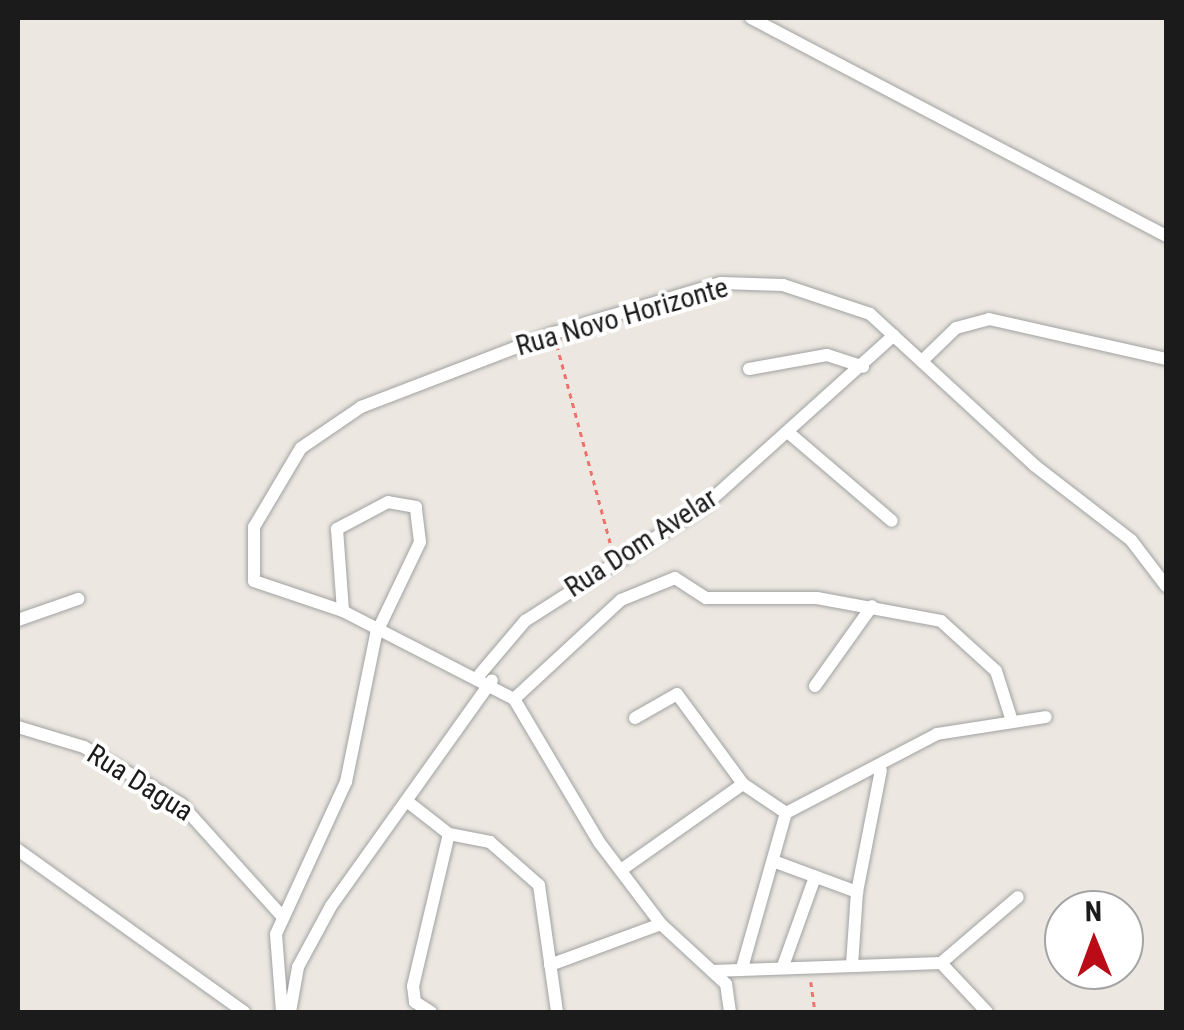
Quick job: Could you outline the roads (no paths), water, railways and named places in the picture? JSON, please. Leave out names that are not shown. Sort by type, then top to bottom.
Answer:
[{"type":"street","points":[[751,18],[1166,236]]},
{"type":"street","name":"Rua Novo Horizonte","points":[[344,611],[260,588],[250,567],[266,495],[322,430],[554,334],[734,282],[832,296],[894,335],[1131,540],[1166,586]]},
{"type":"street","points":[[922,361],[956,328],[989,320],[1166,360]]},
{"type":"street","name":"Rua Dom Avelar","points":[[290,1012],[298,966],[330,906],[408,802],[525,621],[614,558],[702,508],[863,367],[894,335]]},
{"type":"street","points":[[749,369],[827,355],[863,367]]},
{"type":"street","points":[[789,433],[892,521]]},
{"type":"street","points":[[282,1012],[274,958],[282,916],[346,782],[376,634],[420,542],[416,507],[388,502],[336,529],[344,611],[376,634],[486,677],[514,699],[621,870],[661,924],[730,992],[730,1012]]},
{"type":"street","points":[[514,699],[621,600],[667,578],[718,599],[872,606],[966,636],[1001,679],[1012,722]]},
{"type":"street","points":[[18,620],[78,599]]},
{"type":"street","points":[[815,686],[872,606]]},
{"type":"street","points":[[635,718],[677,694],[743,784],[786,813]]},
{"type":"street","points":[[742,968],[786,813],[880,770],[936,734],[1046,717]]},
{"type":"street","name":"Rua Dagua","points":[[18,726],[84,746],[180,804],[282,916]]},
{"type":"street","points":[[852,964],[857,892],[880,770]]},
{"type":"street","points":[[621,870],[743,784]]},
{"type":"street","points":[[408,802],[449,834],[480,837],[540,885],[557,1012]]},
{"type":"street","points":[[431,1012],[415,1002],[413,986],[449,834]]},
{"type":"street","points":[[18,850],[244,1012]]},
{"type":"street","points":[[772,861],[857,892]]},
{"type":"street","points":[[783,966],[815,877]]},
{"type":"street","points":[[712,971],[941,963],[1018,896]]},
{"type":"street","points":[[550,965],[661,924]]},
{"type":"street","points":[[941,963],[987,1012]]}]
